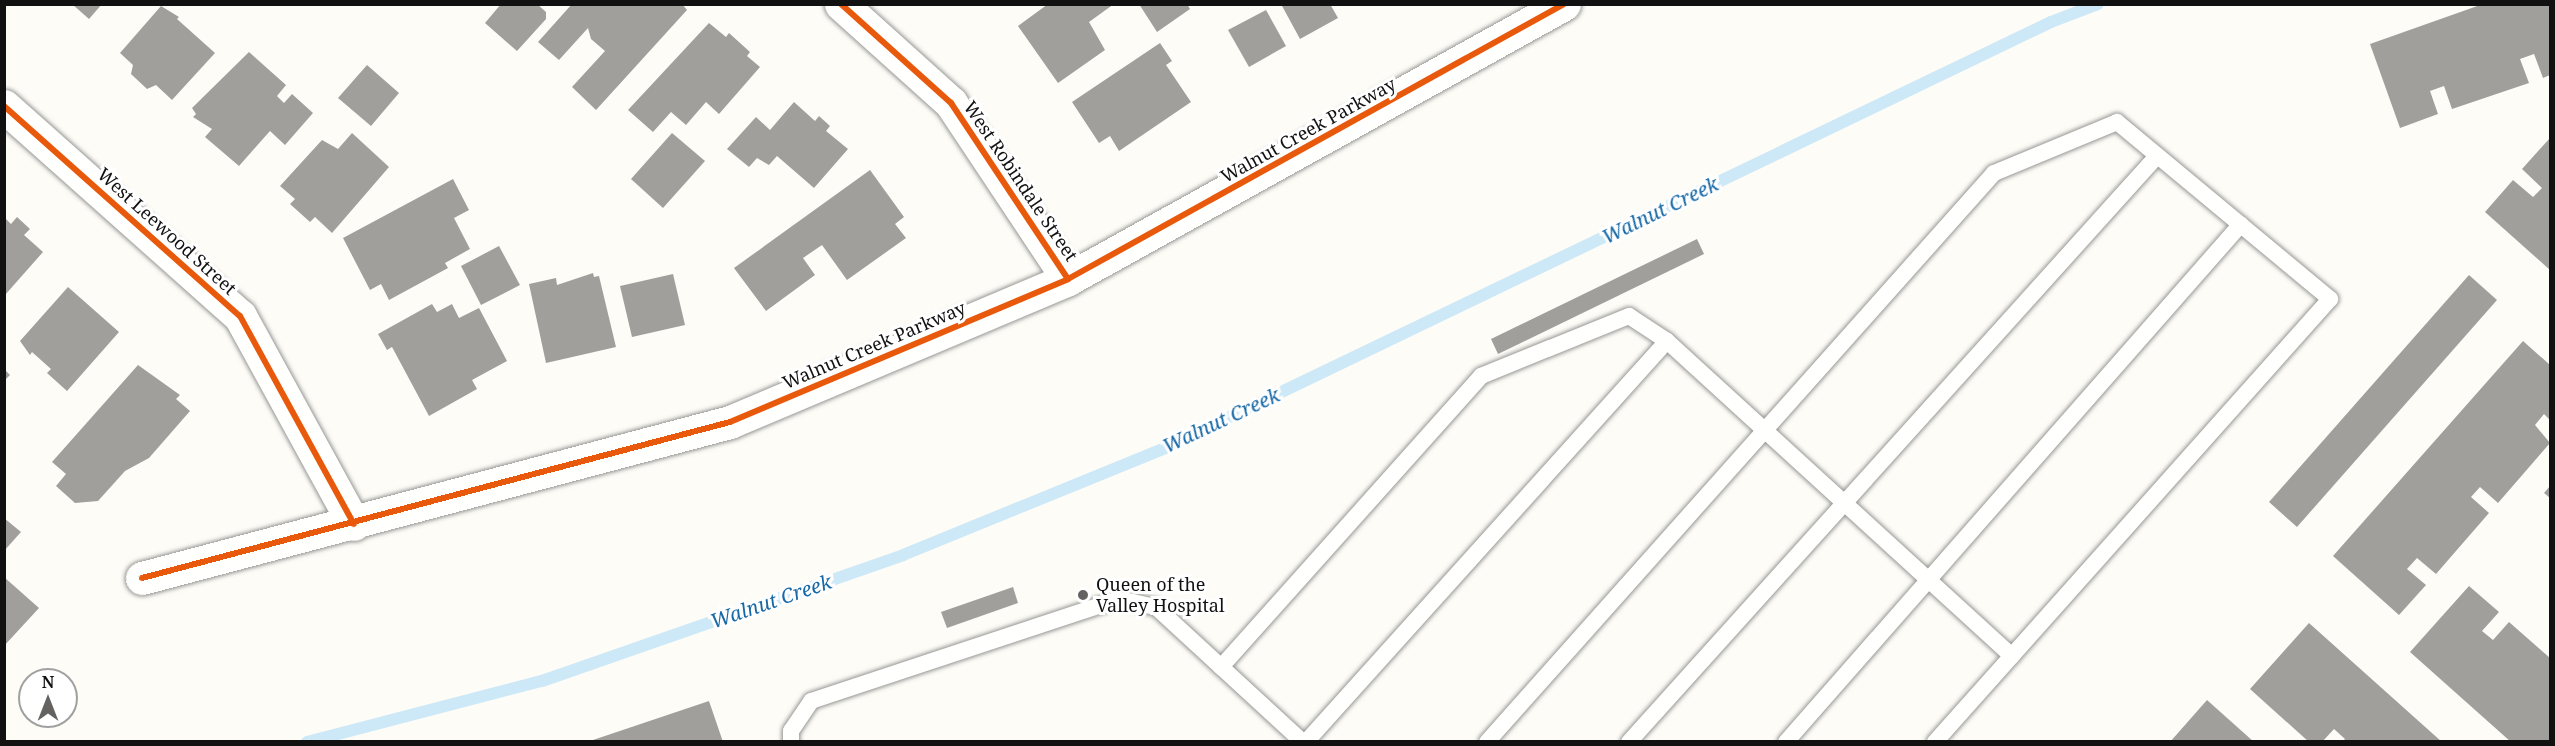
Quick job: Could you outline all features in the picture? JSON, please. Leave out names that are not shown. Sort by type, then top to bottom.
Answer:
[{"type":"street","name":"West Robindale Street","points":[[841,4],[951,104],[1068,279]]},
{"type":"street","name":"Walnut Creek Parkway","points":[[142,578],[354,524],[730,422],[1068,279],[1564,4]]},
{"type":"street","name":"West Leewood Street","points":[[4,106],[240,316],[354,524]]},
{"type":"lane","points":[[1487,741],[1994,173],[2117,122],[2330,299],[1935,741]]},
{"type":"lane","points":[[1629,741],[2157,156]]},
{"type":"lane","points":[[1786,741],[2241,224]]},
{"type":"lane","points":[[1221,667],[1481,376],[1629,315],[1667,340],[2012,656]]},
{"type":"lane","points":[[791,741],[791,731],[811,701],[1120,598],[1156,607],[1305,741],[1667,340]]},
{"type":"building","points":[[72,4],[102,4],[89,19]]},
{"type":"building","points":[[501,4],[537,4],[546,12],[546,19],[517,51],[485,23]]},
{"type":"building","points":[[572,4],[682,4],[687,10],[596,110],[572,87],[605,51],[591,39],[588,28],[559,60],[538,42]]},
{"type":"building","points":[[1048,4],[1114,4],[1089,22],[1105,50],[1058,83],[1018,26]]},
{"type":"building","points":[[1139,4],[1187,4],[1190,9],[1157,32]]},
{"type":"building","points":[[1281,4],[1330,4],[1338,18],[1300,39]]},
{"type":"building","points":[[2483,4],[2550,4],[2550,75],[2543,78],[2534,54],[2520,59],[2529,83],[2452,109],[2444,86],[2430,91],[2438,114],[2400,128],[2370,44]]},
{"type":"building","points":[[161,6],[179,17],[177,19],[215,53],[172,100],[156,85],[147,89],[131,74],[133,65],[120,53]]},
{"type":"building","points":[[1266,10],[1286,46],[1249,67],[1228,30]]},
{"type":"building","points":[[709,23],[726,37],[729,33],[750,52],[747,56],[760,67],[719,114],[706,102],[686,125],[671,112],[653,132],[628,110]]},
{"type":"building","points":[[1160,43],[1172,61],[1166,65],[1191,102],[1119,151],[1110,136],[1099,143],[1072,102]]},
{"type":"building","points":[[249,52],[286,85],[277,96],[284,103],[292,94],[313,113],[285,145],[270,131],[239,166],[205,137],[212,129],[193,117],[196,114],[192,108]]},
{"type":"building","points":[[367,65],[399,93],[371,126],[338,98]]},
{"type":"building","points":[[794,102],[815,121],[819,116],[830,126],[826,131],[848,149],[814,188],[777,156],[769,165],[757,158],[749,167],[727,149],[756,117],[770,130]]},
{"type":"building","points":[[352,133],[389,167],[332,233],[315,217],[310,222],[290,204],[295,199],[280,186],[322,140],[338,149]]},
{"type":"building","points":[[672,133],[705,161],[663,208],[631,179]]},
{"type":"building","points":[[2550,138],[2550,270],[2485,212],[2513,180],[2533,197],[2542,188],[2522,169]]},
{"type":"building","points":[[870,170],[904,217],[895,224],[906,238],[847,280],[822,245],[803,258],[815,275],[766,311],[734,268]]},
{"type":"building","points":[[453,179],[469,210],[454,218],[470,249],[445,263],[448,268],[389,300],[381,284],[370,290],[343,238]]},
{"type":"building","points":[[17,217],[30,229],[24,235],[43,252],[5,295],[5,218],[11,224]]},
{"type":"building","points":[[1697,239],[1704,254],[1498,354],[1491,339]]},
{"type":"building","points":[[499,246],[520,285],[481,305],[461,266]]},
{"type":"building","points":[[593,273],[594,277],[599,276],[616,347],[546,363],[529,284],[556,278],[557,285]]},
{"type":"building","points":[[673,274],[685,325],[632,337],[620,286]]},
{"type":"building","points":[[2469,275],[2497,300],[2297,527],[2269,502]]},
{"type":"building","points":[[68,287],[119,332],[67,391],[47,373],[51,369],[32,352],[30,355],[20,341]]},
{"type":"building","points":[[432,304],[437,312],[452,304],[459,318],[479,308],[507,361],[472,380],[477,389],[429,416],[392,347],[387,350],[378,334]]},
{"type":"building","points":[[2523,341],[2550,365],[2550,420],[2544,414],[2535,425],[2550,443],[2498,503],[2480,487],[2471,497],[2489,513],[2436,574],[2417,558],[2407,569],[2426,585],[2399,615],[2333,556]]},
{"type":"building","points":[[138,365],[180,395],[176,399],[190,411],[149,458],[125,471],[98,501],[75,503],[56,486],[66,474],[52,462]]},
{"type":"building","points":[[4,369],[10,375],[4,381]]},
{"type":"building","points":[[2550,486],[2550,498],[2544,493]]},
{"type":"building","points":[[4,518],[21,532],[4,551]]},
{"type":"building","points":[[4,577],[39,608],[4,646]]},
{"type":"building","points":[[2469,586],[2499,612],[2482,631],[2493,640],[2509,622],[2550,658],[2550,742],[2511,742],[2410,652]]},
{"type":"building","points":[[1013,587],[1018,603],[947,628],[941,612]]},
{"type":"building","points":[[2309,623],[2442,742],[2342,742],[2345,739],[2334,729],[2322,742],[2309,742],[2250,689]]},
{"type":"building","points":[[2207,700],[2254,742],[2170,742]]},
{"type":"building","points":[[709,701],[723,742],[590,742],[590,741]]},
{"type":"waterway","name":"Walnut Creek","points":[[307,742],[542,681],[903,555],[1165,448],[2051,22],[2098,4]]},
{"type":"cycle path","points":[[841,4],[951,103],[1068,279]]},
{"type":"cycle path","points":[[142,578],[730,422],[1068,279],[1564,4]]},
{"type":"cycle path","points":[[4,106],[240,316],[354,524]]},
{"type":"place","name":"Queen of the Valley Hospital","points":[[1083,595]]}]
